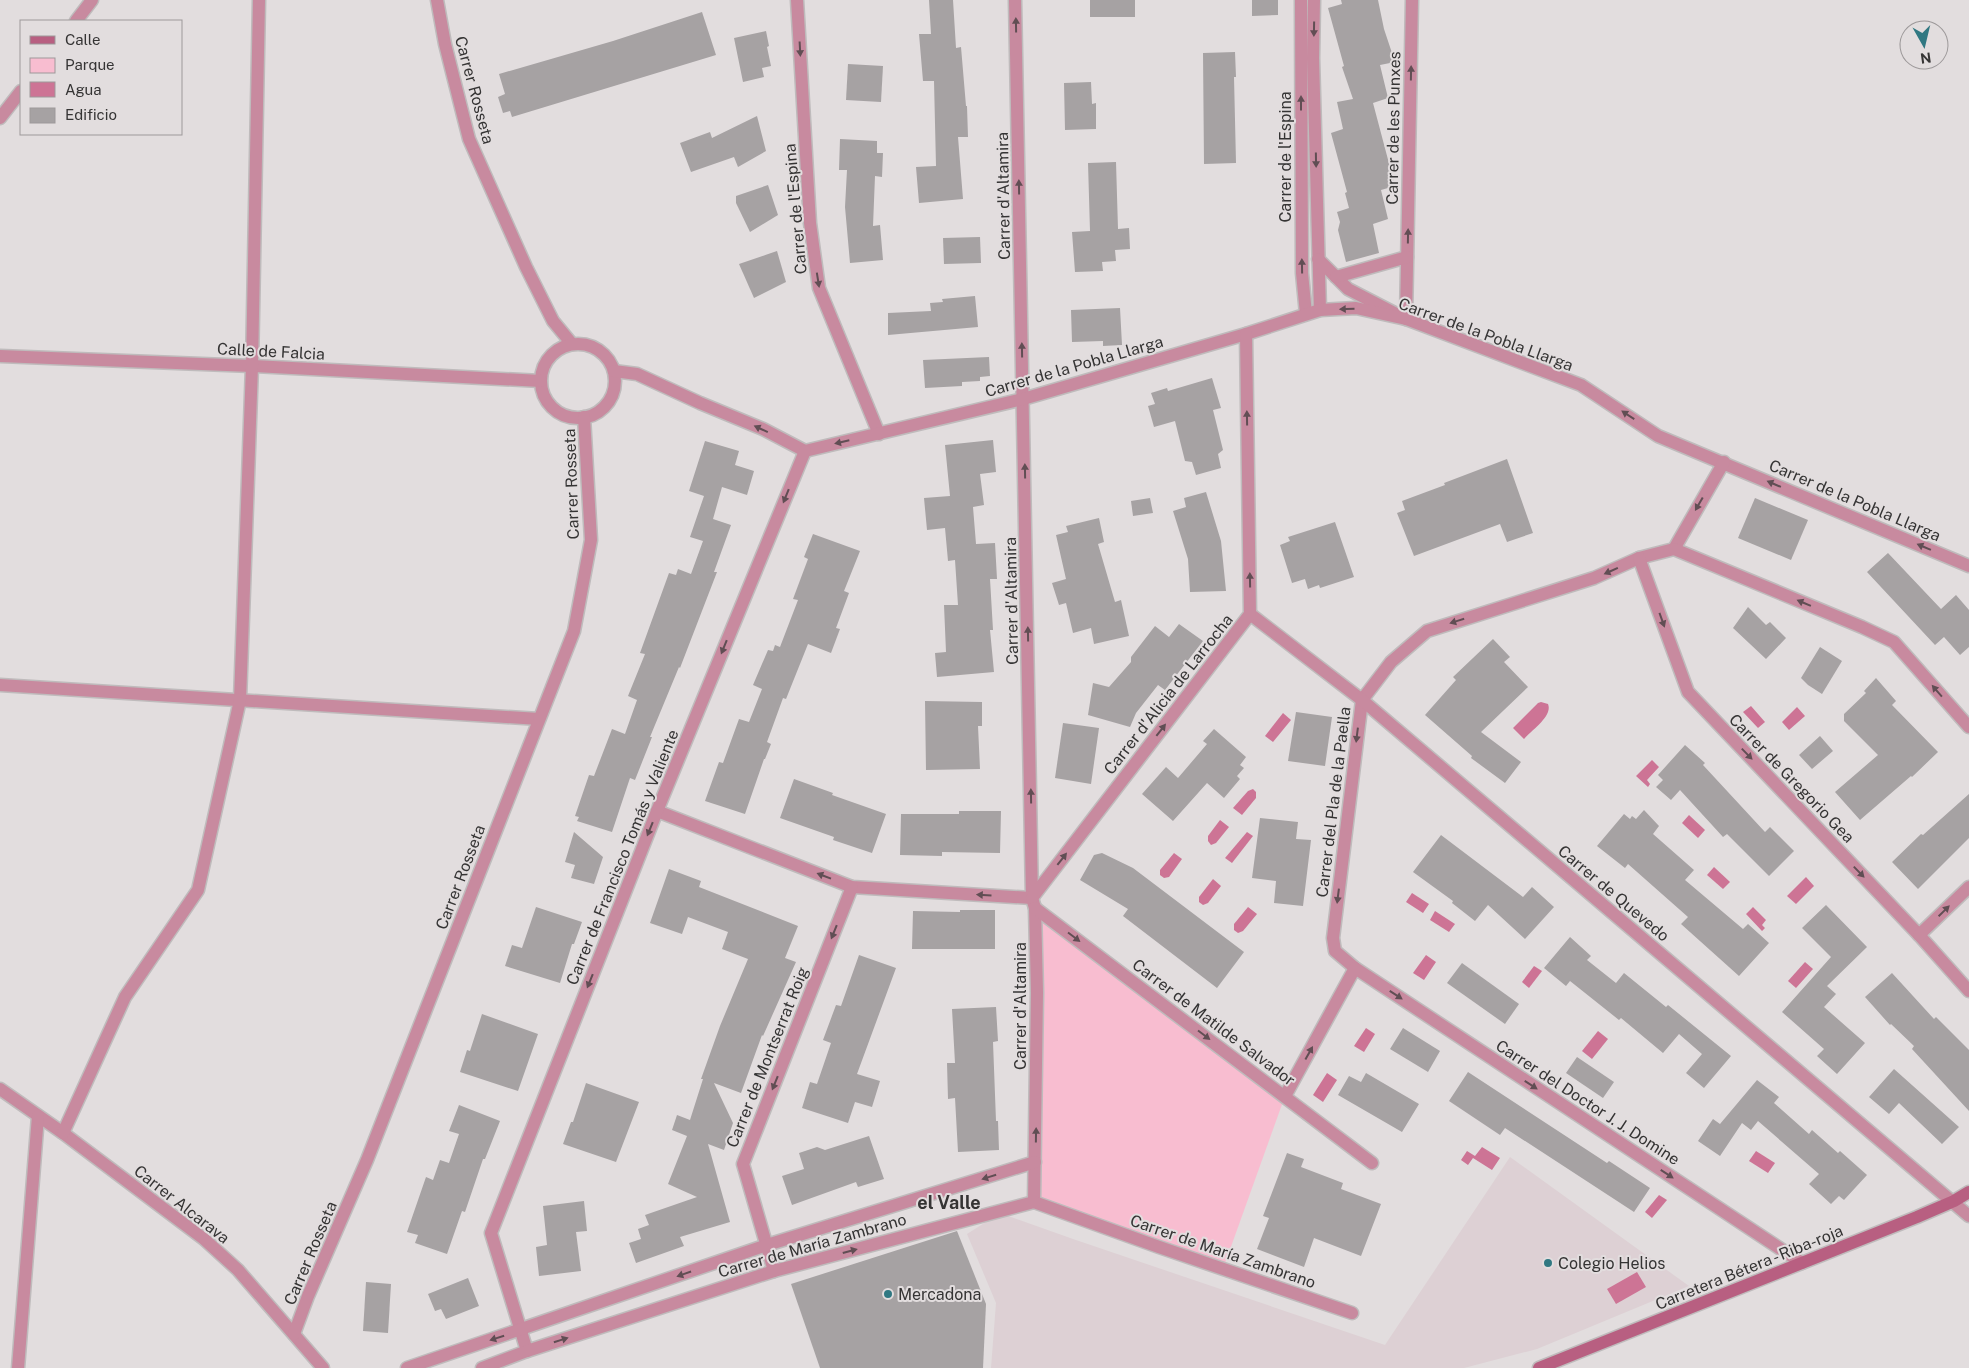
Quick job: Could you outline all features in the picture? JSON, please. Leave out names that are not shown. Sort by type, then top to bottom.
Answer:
[{"type":"main road","name":"Carretera Bétera - Riba-roja","points":[[1539,1368],[1802,1264],[1954,1201],[1969,1192]]},
{"type":"street","points":[[77,20],[92,0]]},
{"type":"street","points":[[63,1133],[125,997],[198,890],[240,700],[252,366],[260,0]]},
{"type":"street","name":"Carrer Rosseta","points":[[437,0],[445,44],[469,139],[526,267],[553,321],[572,344]]},
{"type":"street","name":"Carrer de l'Espina","points":[[797,0],[810,222],[819,288],[879,434]]},
{"type":"street","name":"Carrer d'Altamira","points":[[1015,0],[1037,993],[1034,1202]]},
{"type":"street","name":"Carrer de l'Espina","points":[[1301,0],[1302,273],[1306,314]]},
{"type":"street","points":[[1314,0],[1320,310]]},
{"type":"street","name":"Carrer de les Punxes","points":[[1406,320],[1412,0]]},
{"type":"street","points":[[0,118],[20,92]]},
{"type":"street","points":[[1336,277],[1407,257]]},
{"type":"street","points":[[1318,259],[1348,289],[1406,320]]},
{"type":"street","name":"Carrer de la Pobla Llarga","points":[[879,434],[1023,399],[1246,334],[1320,310],[1356,308],[1406,320],[1582,385],[1658,436],[1969,566]]},
{"type":"street","name":"Carrer d'Alicia de Larrocha","points":[[1034,903],[1250,614],[1246,334]]},
{"type":"street","points":[[541,381],[542,370],[554,353],[572,344],[584,345],[596,349],[605,356],[614,371],[637,374],[700,404],[762,429],[805,451],[879,434]]},
{"type":"street","name":"Calle de Falcia","points":[[0,356],[252,366],[541,381]]},
{"type":"street","name":"Carrer Rosseta","points":[[541,381],[542,392],[554,409],[563,415],[584,417],[594,414],[610,398],[614,388],[614,371]]},
{"type":"street","name":"Carrer Rosseta","points":[[294,1334],[308,1296],[367,1160],[574,631],[591,540],[584,417]]},
{"type":"street","name":"Carrer de Francisco Tomás y Valiente","points":[[527,1351],[491,1233],[657,811],[805,451]]},
{"type":"street","points":[[1724,462],[1674,549],[1894,642],[1969,728]]},
{"type":"street","name":"Carrer del Pla de la Paella","points":[[1355,968],[1336,951],[1333,938],[1362,700],[1391,662],[1427,631],[1594,578],[1639,558],[1674,549]]},
{"type":"street","name":"Carrer de Gregorio Gea","points":[[1639,558],[1688,692],[1919,935],[1969,991]]},
{"type":"street","name":"Carrer de Quevedo","points":[[1250,614],[1362,700],[1954,1201],[1969,1216]]},
{"type":"street","points":[[0,685],[539,719]]},
{"type":"street","points":[[657,811],[852,887],[1034,903]]},
{"type":"street","points":[[1919,935],[1969,886]]},
{"type":"street","name":"Carrer de Montserrat Roig","points":[[774,1271],[743,1164],[852,887]]},
{"type":"street","name":"Carrer de Matilde Salvador","points":[[1034,903],[1372,1162]]},
{"type":"street","points":[[1285,1096],[1355,968]]},
{"type":"street","name":"Carrer del Doctor J. J. Domine","points":[[1355,968],[1802,1264]]},
{"type":"street","name":"Carrer Alcarava","points":[[0,1089],[63,1133],[204,1239],[238,1270],[323,1368]]},
{"type":"street","points":[[18,1368],[38,1116]]},
{"type":"street","name":"Carrer de María Zambrano","points":[[407,1368],[767,1245],[1035,1162]]},
{"type":"street","name":"Carrer de María Zambrano","points":[[482,1368],[527,1351],[774,1271],[1034,1202],[1352,1313]]},
{"type":"shaded area","name":"Colegio Helios","points":[[1510,1157],[1689,1286],[1537,1349],[1464,1368],[991,1368],[996,1303],[967,1234],[1000,1213],[1385,1345]]},
{"type":"green space","points":[[1035,908],[1285,1096],[1223,1269],[1034,1202]]},
{"type":"water","points":[[1541,702],[1548,704],[1549,709],[1545,718],[1524,739],[1513,728]]},
{"type":"water","points":[[1751,706],[1765,722],[1758,728],[1743,712]]},
{"type":"water","points":[[1797,707],[1805,716],[1789,730],[1782,722]]},
{"type":"water","points":[[1283,713],[1291,720],[1273,742],[1265,736]]},
{"type":"water","points":[[1652,760],[1659,767],[1647,780],[1650,784],[1648,787],[1636,776]]},
{"type":"water","points":[[1253,789],[1256,792],[1256,798],[1242,815],[1233,808],[1248,791]]},
{"type":"water","points":[[1689,815],[1705,830],[1698,838],[1682,823]]},
{"type":"water","points":[[1220,820],[1229,827],[1216,843],[1211,845],[1208,841],[1208,836]]},
{"type":"water","points":[[1247,832],[1253,836],[1232,863],[1225,858]]},
{"type":"water","points":[[1174,853],[1182,859],[1169,877],[1164,878],[1160,875],[1160,870]]},
{"type":"water","points":[[1714,867],[1730,882],[1723,889],[1707,875]]},
{"type":"water","points":[[1806,877],[1814,886],[1796,904],[1787,896]]},
{"type":"water","points":[[1213,879],[1221,886],[1208,903],[1203,905],[1199,902],[1199,897]]},
{"type":"water","points":[[1412,893],[1429,904],[1423,913],[1406,902]]},
{"type":"water","points":[[1248,907],[1257,914],[1243,931],[1238,933],[1234,930],[1234,924]]},
{"type":"water","points":[[1753,907],[1766,920],[1762,925],[1765,928],[1762,931],[1746,914]]},
{"type":"water","points":[[1435,911],[1455,924],[1449,932],[1430,920]]},
{"type":"water","points":[[1426,955],[1436,962],[1424,980],[1413,973]]},
{"type":"water","points":[[1805,962],[1813,969],[1796,988],[1788,981]]},
{"type":"water","points":[[1534,966],[1542,971],[1529,988],[1522,982]]},
{"type":"water","points":[[1366,1028],[1375,1034],[1364,1052],[1354,1046]]},
{"type":"water","points":[[1598,1031],[1608,1039],[1592,1059],[1582,1051]]},
{"type":"water","points":[[1327,1073],[1337,1080],[1323,1102],[1313,1095]]},
{"type":"water","points":[[1482,1147],[1500,1158],[1492,1170],[1473,1158],[1468,1165],[1461,1160],[1467,1151],[1475,1156]]},
{"type":"water","points":[[1756,1151],[1775,1163],[1768,1173],[1749,1161]]},
{"type":"water","points":[[1659,1195],[1667,1200],[1652,1218],[1645,1212]]},
{"type":"water","points":[[1637,1272],[1646,1287],[1616,1304],[1607,1289]]},
{"type":"building","points":[[929,0],[953,0],[956,48],[961,47],[968,137],[958,137],[963,199],[919,203],[916,167],[936,166],[934,81],[923,81],[919,34],[931,34]]},
{"type":"building","points":[[1090,0],[1135,0],[1135,17],[1090,17]]},
{"type":"building","points":[[1252,0],[1278,0],[1278,15],[1252,16]]},
{"type":"building","points":[[1341,0],[1378,0],[1384,29],[1395,62],[1380,65],[1388,98],[1373,103],[1395,186],[1381,190],[1388,219],[1373,224],[1379,253],[1346,262],[1338,230],[1340,222],[1337,212],[1349,208],[1345,193],[1347,192],[1331,133],[1343,129],[1337,102],[1353,99],[1342,67],[1344,66],[1328,8],[1342,4]]},
{"type":"building","points":[[702,12],[716,55],[512,117],[510,111],[503,113],[498,97],[505,94],[499,74],[613,41]]},
{"type":"building","points":[[766,31],[771,66],[762,68],[764,77],[743,82],[734,38]]},
{"type":"building","points":[[1235,52],[1236,163],[1204,164],[1203,53]]},
{"type":"building","points":[[848,64],[883,66],[881,102],[846,100]]},
{"type":"building","points":[[1091,82],[1092,104],[1096,103],[1096,129],[1065,130],[1064,83]]},
{"type":"building","points":[[757,116],[766,151],[738,167],[734,157],[691,172],[680,143],[710,132],[712,138]]},
{"type":"building","points":[[840,139],[877,141],[877,153],[883,153],[882,177],[875,176],[873,226],[880,225],[883,260],[850,263],[845,207],[847,170],[839,170]]},
{"type":"building","points":[[1116,162],[1118,229],[1129,228],[1130,249],[1115,250],[1116,261],[1102,262],[1103,271],[1075,272],[1072,232],[1090,231],[1088,163]]},
{"type":"building","points":[[768,185],[778,215],[750,232],[736,203],[736,196]]},
{"type":"building","points":[[980,237],[981,263],[944,264],[943,238]]},
{"type":"building","points":[[777,251],[786,282],[754,298],[739,264]]},
{"type":"building","points":[[975,296],[978,327],[888,335],[888,313],[931,311],[930,303],[943,302],[942,299]]},
{"type":"building","points":[[1120,308],[1122,345],[1103,346],[1103,341],[1072,342],[1071,310]]},
{"type":"building","points":[[989,357],[990,376],[980,377],[980,381],[962,382],[962,386],[925,388],[923,360]]},
{"type":"building","points":[[1212,378],[1221,408],[1213,410],[1223,450],[1218,454],[1221,468],[1196,475],[1192,462],[1185,461],[1175,421],[1154,427],[1148,406],[1155,404],[1151,393],[1167,388],[1168,391]]},
{"type":"building","points":[[993,440],[996,472],[980,474],[984,505],[973,507],[976,544],[995,543],[997,579],[990,579],[993,630],[990,630],[994,672],[937,677],[935,653],[946,652],[944,605],[958,605],[955,560],[948,561],[945,528],[927,530],[924,498],[950,496],[945,445]]},
{"type":"building","points":[[705,441],[739,451],[735,465],[754,471],[747,495],[722,487],[713,519],[731,525],[714,572],[717,572],[680,668],[650,737],[652,737],[635,780],[630,778],[612,832],[577,821],[579,817],[575,816],[589,775],[594,776],[612,729],[625,734],[637,700],[628,696],[645,654],[640,653],[669,573],[676,575],[678,569],[691,574],[703,541],[690,537],[704,496],[689,491]]},
{"type":"building","points":[[1507,459],[1533,533],[1507,542],[1500,524],[1414,556],[1397,513],[1405,510],[1402,501]]},
{"type":"building","points":[[1206,492],[1221,541],[1226,591],[1190,592],[1188,559],[1173,511],[1186,507],[1184,498]]},
{"type":"building","points":[[1150,498],[1153,513],[1133,516],[1131,501]]},
{"type":"building","points":[[1755,498],[1808,520],[1791,560],[1738,538]]},
{"type":"building","points":[[1099,518],[1104,542],[1098,544],[1115,602],[1121,600],[1129,636],[1094,644],[1091,628],[1073,633],[1066,603],[1059,605],[1052,583],[1066,579],[1056,535],[1068,532],[1066,526]]},
{"type":"building","points":[[1335,522],[1354,577],[1320,588],[1319,585],[1308,589],[1305,579],[1292,583],[1280,545],[1290,541],[1288,537]]},
{"type":"building","points":[[813,534],[860,551],[844,591],[849,593],[836,628],[840,629],[831,653],[808,644],[786,699],[783,698],[767,742],[771,744],[745,814],[705,801],[719,762],[723,763],[739,719],[749,722],[762,689],[753,685],[768,650],[773,651],[775,645],[780,647],[798,600],[793,599],[808,559],[804,557]]},
{"type":"building","points":[[1888,553],[1941,609],[1956,595],[1969,610],[1969,647],[1960,655],[1944,637],[1935,645],[1867,572]]},
{"type":"building","points":[[1748,607],[1766,625],[1770,622],[1786,638],[1766,659],[1733,628]]},
{"type":"building","points":[[1179,624],[1203,641],[1165,690],[1158,685],[1136,713],[1130,727],[1088,715],[1093,683],[1109,687],[1131,662],[1131,657],[1155,626],[1169,637]]},
{"type":"building","points":[[1493,639],[1510,657],[1504,662],[1528,687],[1481,732],[1521,762],[1505,783],[1471,758],[1472,756],[1425,715],[1456,680],[1453,677]]},
{"type":"building","points":[[1820,647],[1842,661],[1822,694],[1801,678]]},
{"type":"building","points":[[1876,678],[1896,701],[1892,705],[1938,752],[1912,777],[1860,820],[1835,792],[1878,755],[1844,721],[1844,714],[1866,693],[1864,691]]},
{"type":"building","points":[[925,701],[982,702],[982,726],[978,726],[980,769],[926,770]]},
{"type":"building","points":[[1296,712],[1332,717],[1325,766],[1288,761]]},
{"type":"building","points":[[1063,723],[1099,728],[1091,784],[1055,778]]},
{"type":"building","points":[[1214,729],[1246,757],[1240,765],[1244,768],[1237,776],[1240,779],[1224,798],[1207,783],[1173,821],[1142,794],[1166,767],[1178,778],[1207,744],[1203,741]]},
{"type":"building","points":[[1820,736],[1833,751],[1812,769],[1799,755]]},
{"type":"building","points":[[1685,745],[1705,763],[1703,765],[1765,832],[1770,827],[1794,851],[1769,876],[1727,834],[1723,837],[1680,790],[1671,800],[1656,787],[1663,780],[1658,775]]},
{"type":"building","points":[[794,779],[886,814],[872,853],[833,840],[834,837],[780,818]]},
{"type":"building","points":[[1969,794],[1969,838],[1918,889],[1892,862],[1921,834],[1923,835]]},
{"type":"building","points":[[1644,810],[1659,826],[1653,834],[1694,870],[1685,880],[1743,929],[1748,924],[1769,943],[1739,976],[1681,924],[1688,917],[1628,864],[1625,868],[1597,846],[1624,814],[1630,819],[1632,816],[1636,819]]},
{"type":"building","points":[[959,811],[1001,811],[1000,853],[942,852],[942,856],[900,855],[901,814],[959,814]]},
{"type":"building","points":[[1260,818],[1298,822],[1296,839],[1311,840],[1303,906],[1274,903],[1276,881],[1252,878]]},
{"type":"building","points":[[574,832],[603,857],[594,884],[571,878],[575,865],[565,862]]},
{"type":"building","points":[[1441,835],[1523,897],[1532,887],[1554,907],[1525,939],[1488,905],[1475,921],[1452,903],[1453,901],[1413,872]]},
{"type":"building","points":[[1102,853],[1133,868],[1244,952],[1217,988],[1123,916],[1128,909],[1080,880],[1094,855]]},
{"type":"building","points":[[669,869],[701,881],[699,887],[798,926],[785,958],[796,962],[762,1035],[741,1093],[714,1083],[733,1123],[724,1150],[708,1144],[730,1222],[680,1237],[684,1246],[636,1263],[629,1243],[641,1239],[638,1229],[649,1225],[645,1215],[697,1197],[668,1184],[687,1136],[672,1130],[677,1115],[690,1120],[703,1079],[701,1079],[720,1026],[748,959],[722,949],[728,932],[688,917],[682,934],[650,923]]},
{"type":"building","points":[[1826,905],[1867,947],[1827,986],[1836,994],[1824,1007],[1865,1043],[1837,1074],[1817,1056],[1824,1049],[1782,1012],[1831,957],[1802,928]]},
{"type":"building","points":[[536,907],[582,922],[574,944],[572,944],[560,983],[505,966],[512,945],[522,948]]},
{"type":"building","points":[[960,910],[995,910],[995,949],[912,949],[913,911],[960,912]]},
{"type":"building","points":[[1570,937],[1591,956],[1587,960],[1616,983],[1624,973],[1666,1007],[1668,1005],[1731,1056],[1704,1088],[1686,1073],[1702,1054],[1679,1034],[1663,1053],[1621,1018],[1619,1020],[1570,981],[1566,986],[1544,968]]},
{"type":"building","points":[[859,955],[896,968],[857,1074],[880,1081],[872,1107],[855,1102],[848,1123],[802,1108],[810,1082],[817,1084],[831,1043],[823,1040],[836,1005],[841,1006]]},
{"type":"building","points":[[1462,963],[1519,1004],[1505,1024],[1447,983]]},
{"type":"building","points":[[1892,973],[1934,1019],[1936,1017],[1969,1050],[1969,1111],[1912,1049],[1914,1046],[1890,1025],[1865,997]]},
{"type":"building","points":[[996,1007],[998,1041],[993,1042],[999,1150],[958,1152],[955,1098],[948,1099],[947,1063],[955,1063],[952,1009]]},
{"type":"building","points":[[482,1014],[538,1034],[518,1091],[460,1072],[467,1050],[470,1051]]},
{"type":"building","points":[[1403,1028],[1440,1051],[1428,1072],[1390,1049]]},
{"type":"building","points":[[1577,1057],[1614,1082],[1603,1098],[1566,1073]]},
{"type":"building","points":[[1894,1069],[1959,1127],[1942,1144],[1899,1103],[1889,1114],[1869,1097]]},
{"type":"building","points":[[1468,1072],[1607,1163],[1609,1161],[1650,1188],[1634,1212],[1505,1128],[1500,1135],[1449,1101]]},
{"type":"building","points":[[1366,1073],[1419,1104],[1402,1132],[1338,1095],[1349,1076],[1361,1082]]},
{"type":"building","points":[[1757,1080],[1779,1097],[1774,1103],[1809,1134],[1812,1130],[1867,1175],[1844,1200],[1839,1196],[1831,1204],[1809,1184],[1819,1174],[1758,1121],[1751,1130],[1742,1123],[1720,1156],[1698,1141],[1713,1119],[1720,1124]]},
{"type":"building","points":[[586,1083],[639,1102],[616,1162],[563,1144],[571,1122],[573,1122]]},
{"type":"building","points":[[459,1105],[500,1121],[485,1159],[483,1159],[465,1212],[462,1211],[447,1254],[415,1243],[418,1235],[407,1232],[426,1177],[433,1180],[440,1160],[449,1163],[459,1134],[449,1131]]},
{"type":"building","points":[[869,1136],[884,1179],[858,1187],[856,1182],[792,1205],[782,1176],[804,1169],[799,1153],[817,1147],[825,1150]]},
{"type":"building","points":[[1287,1153],[1304,1159],[1301,1167],[1343,1183],[1341,1189],[1381,1204],[1361,1256],[1314,1238],[1304,1267],[1257,1249],[1269,1218],[1263,1216]]},
{"type":"building","points":[[584,1201],[587,1231],[576,1232],[581,1271],[539,1276],[536,1247],[547,1245],[543,1206]]},
{"type":"building","name":"Mercadona","points":[[957,1231],[986,1304],[983,1368],[820,1368],[791,1284]]},
{"type":"building","points":[[468,1278],[479,1306],[446,1319],[441,1309],[435,1311],[428,1294]]},
{"type":"building","points":[[366,1282],[391,1284],[388,1333],[363,1331]]},
{"type":"place","name":"Colegio Helios","points":[[1548,1263]]},
{"type":"place","name":"Mercadona","points":[[888,1294]]},
{"type":"district","name":"el Valle","points":[[949,1203]]}]
